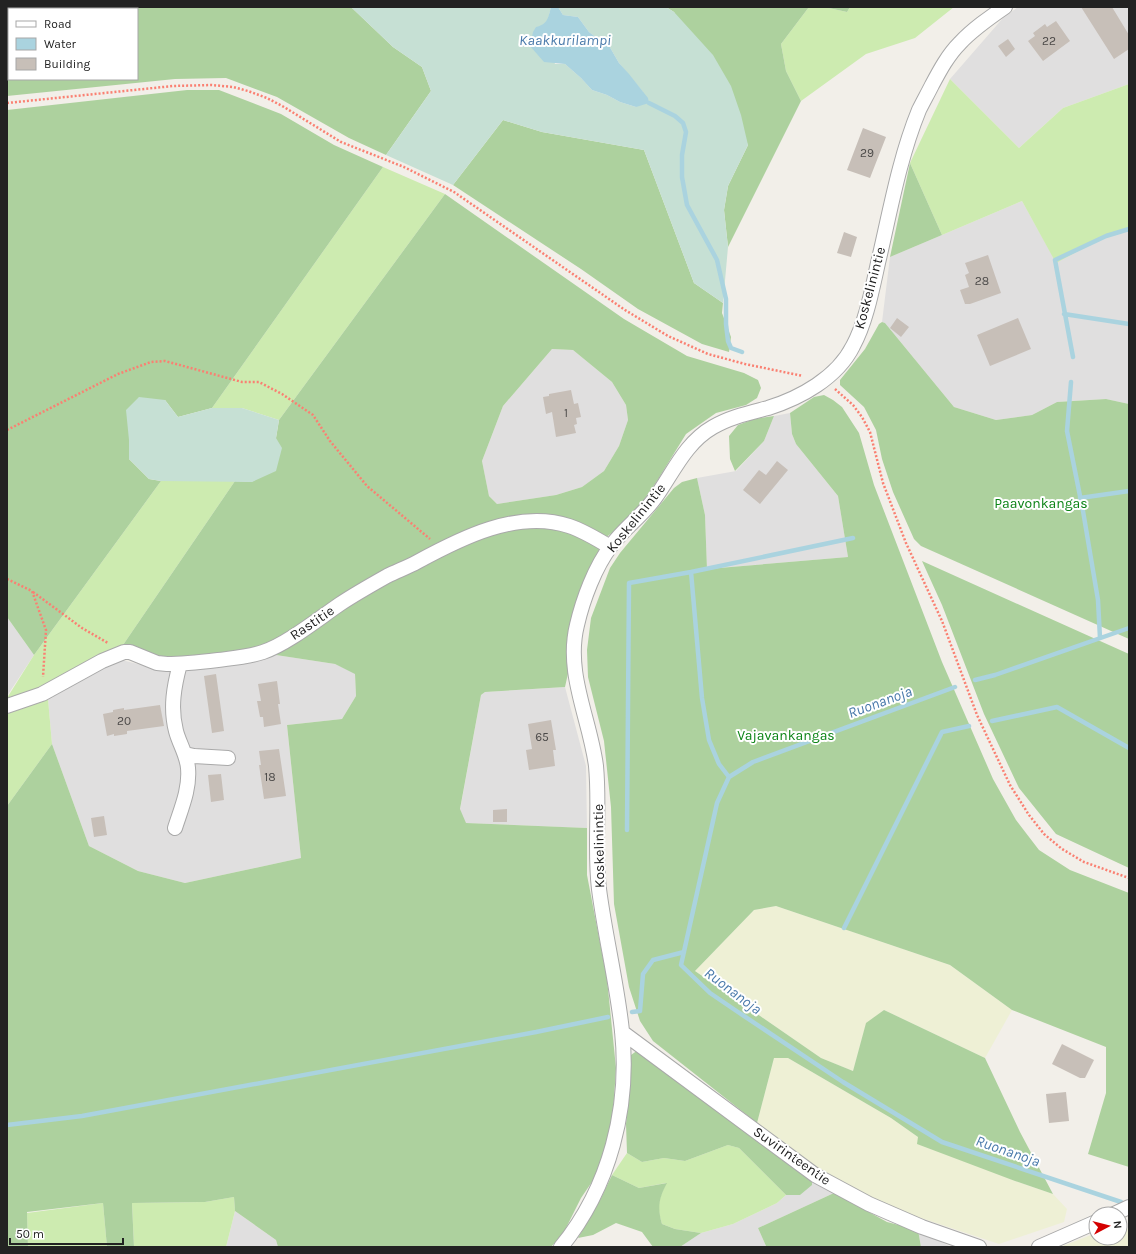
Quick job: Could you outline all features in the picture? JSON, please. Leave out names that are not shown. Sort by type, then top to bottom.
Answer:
[{"type":"street","name":"Koskelinintie","points":[[561,1247],[569,1237],[602,1179],[612,1152],[620,1119],[624,1081],[622,1032],[599,888],[597,854],[598,793],[596,764],[576,677],[573,656],[575,631],[580,612],[592,581],[610,547],[620,535],[643,514],[686,451],[698,437],[715,426],[732,418],[772,407],[794,398],[823,381],[840,365],[852,348],[871,292],[903,158],[919,110],[940,69],[961,41],[1005,7]]},
{"type":"street","name":"Rastitie","points":[[124,652],[130,652],[157,663],[180,664],[244,657],[264,652],[285,641],[388,575],[416,563],[441,548],[466,537],[490,529],[517,523],[538,521],[568,526],[586,533],[610,547]]},
{"type":"street","points":[[7,706],[42,694],[102,661],[124,652]]},
{"type":"street","points":[[175,828],[187,792],[189,779],[185,754],[176,730],[172,704],[180,664]]},
{"type":"street","points":[[185,754],[228,758]]},
{"type":"street","name":"Suvirinteentie","points":[[622,1032],[815,1175],[869,1204],[922,1227],[979,1247]]},
{"type":"street","points":[[1039,1247],[1088,1226]]},
{"type":"path","points":[[7,104],[173,86],[212,85],[233,87],[267,98],[341,142],[404,167],[454,192],[625,310],[668,336],[708,354],[745,364],[823,381],[842,394],[862,417],[870,432],[883,483],[906,543],[942,621],[977,715],[1010,785],[1028,815],[1044,834],[1062,849],[1084,862],[1129,878]]},
{"type":"path","points":[[7,430],[118,374],[151,362],[165,361],[242,382],[259,382],[282,394],[313,414],[330,441],[367,486],[441,548]]},
{"type":"path","points":[[7,579],[32,591],[82,628],[124,652]]},
{"type":"path","points":[[32,591],[46,630],[42,694]]},
{"type":"shaded area","points":[[1018,7],[1129,7],[1129,84],[1063,108],[1019,148],[950,79],[1003,18]]},
{"type":"shaded area","points":[[1022,201],[1055,260],[1106,236],[1129,229],[1129,404],[1106,399],[1057,402],[1032,415],[996,420],[954,407],[885,323],[882,322],[890,257]]},
{"type":"shaded area","points":[[552,349],[573,350],[612,382],[626,405],[628,420],[619,446],[604,471],[582,487],[556,495],[497,504],[489,496],[482,461],[503,406]]},
{"type":"shaded area","points":[[790,413],[792,434],[796,444],[838,496],[848,557],[707,569],[705,515],[697,478],[736,471],[764,441],[774,416]]},
{"type":"shaded area","points":[[7,617],[34,655],[7,696]]},
{"type":"shaded area","points":[[102,655],[169,672],[261,660],[276,655],[335,664],[355,673],[356,696],[342,719],[287,725],[301,858],[185,883],[138,871],[89,846],[52,744],[48,699],[7,714],[7,698],[35,690]]},
{"type":"shaded area","points":[[565,687],[586,766],[587,828],[465,823],[460,810],[481,695],[485,692]]},
{"type":"shaded area","points":[[812,1178],[834,1193],[758,1228],[766,1246],[768,1247],[680,1247],[701,1233],[733,1224],[777,1203],[786,1195],[800,1195]]},
{"type":"shaded area","points":[[235,1211],[276,1240],[278,1247],[226,1247]]},
{"type":"shaded area","points":[[918,1230],[951,1247],[921,1247]]},
{"type":"green space","points":[[7,7],[351,7],[393,47],[422,67],[431,91],[386,155],[349,138],[277,97],[226,78],[175,79],[7,96]]},
{"type":"green space","points":[[351,7],[551,7],[548,20],[543,26],[555,64],[565,64],[592,90],[636,107],[643,92],[619,63],[608,44],[589,32],[578,17],[563,15],[558,7],[666,7],[674,12],[713,55],[731,86],[741,115],[748,145],[728,186],[724,210],[728,247],[723,303],[694,283],[644,150],[542,132],[503,120],[453,185],[386,155],[431,91],[422,67],[393,47]]},
{"type":"green space","points":[[666,7],[809,7],[781,44],[786,71],[801,101],[728,247],[724,210],[728,186],[748,145],[674,12]]},
{"type":"green space","points":[[809,7],[824,7],[847,12],[850,7],[954,7],[915,38],[866,54],[801,101],[786,71],[781,44]]},
{"type":"green space","points":[[824,7],[850,7],[847,12]]},
{"type":"green space","points":[[950,79],[1019,148],[1063,108],[1129,84],[1129,229],[1106,236],[1056,263],[1022,201],[942,235],[910,163]]},
{"type":"green space","points":[[187,90],[219,90],[281,114],[334,145],[383,167],[212,408],[178,417],[165,400],[129,440],[129,459],[149,479],[161,481],[34,655],[7,617],[7,110]]},
{"type":"green space","points":[[503,120],[542,132],[644,150],[694,283],[723,303],[722,313],[731,337],[729,352],[702,344],[638,309],[581,269],[453,185]]},
{"type":"green space","points":[[910,163],[942,235],[890,257]]},
{"type":"green space","points":[[383,167],[445,194],[279,420],[242,408],[212,408]]},
{"type":"green space","points":[[445,194],[624,319],[687,356],[744,373],[758,380],[761,388],[757,398],[746,405],[716,413],[686,434],[657,481],[632,517],[604,539],[576,523],[480,526],[269,643],[242,652],[173,658],[156,657],[136,647],[123,645],[235,481],[252,482],[276,438],[279,420]],"holes":[[[552,349],[573,350],[612,382],[626,405],[628,420],[619,446],[604,471],[582,487],[556,495],[497,504],[489,496],[482,461],[503,406]]]},
{"type":"green space","name":"Paavonkangas","points":[[882,322],[885,323],[954,407],[996,420],[1032,415],[1057,402],[1106,399],[1129,404],[1129,639],[921,546],[914,539],[893,492],[882,459],[876,430],[864,407],[840,385],[840,380],[865,349],[879,324]]},
{"type":"green space","name":"Vajavankangas","points":[[824,395],[842,407],[859,433],[874,485],[942,662],[993,779],[1016,820],[1039,850],[1070,870],[1129,893],[1129,1167],[1088,1154],[1106,1093],[1106,1047],[1012,1010],[950,965],[776,906],[754,910],[695,971],[821,1058],[853,1071],[866,1023],[884,1010],[985,1058],[1020,1132],[1053,1194],[917,1144],[918,1137],[891,1118],[788,1058],[774,1058],[757,1123],[653,1041],[640,1021],[629,987],[614,904],[611,807],[604,741],[588,677],[587,650],[591,618],[610,568],[620,553],[674,488],[682,482],[697,478],[705,515],[707,569],[848,557],[838,496],[796,444],[792,434],[790,413],[814,397]]},
{"type":"green space","points":[[139,397],[165,400],[178,417],[212,408],[242,408],[279,420],[276,438],[282,448],[276,471],[252,482],[161,481],[149,479],[129,459],[126,410]]},
{"type":"green space","points":[[774,416],[764,441],[735,471],[730,459],[729,436],[738,425],[754,419]]},
{"type":"green space","points":[[161,481],[235,481],[123,645],[35,690],[7,698],[34,655]]},
{"type":"green space","points":[[545,526],[573,534],[600,547],[578,602],[569,669],[565,687],[485,692],[481,695],[460,809],[466,823],[587,828],[587,875],[607,979],[616,1068],[612,1130],[598,1173],[581,1198],[563,1234],[551,1247],[278,1247],[276,1240],[235,1211],[234,1197],[205,1202],[132,1203],[134,1247],[107,1247],[103,1203],[27,1212],[28,1247],[7,1247],[7,806],[52,744],[89,846],[138,871],[185,883],[301,858],[287,725],[342,719],[356,696],[355,674],[335,664],[276,655],[380,586],[464,545],[504,531]]},
{"type":"green space","points":[[922,561],[1129,654],[1129,868],[1056,834],[1019,788],[984,714],[942,605]]},
{"type":"green space","points":[[48,699],[52,744],[7,806],[7,714]]},
{"type":"green space","points":[[776,906],[950,965],[1012,1010],[985,1058],[884,1010],[866,1024],[853,1071],[821,1058],[695,971],[754,910]]},
{"type":"green space","points":[[638,1050],[812,1178],[812,1185],[800,1195],[786,1195],[739,1148],[728,1145],[685,1161],[664,1158],[642,1162],[627,1153],[626,1124],[631,1055]]},
{"type":"green space","points":[[774,1058],[788,1058],[891,1118],[918,1137],[1015,1181],[1053,1194],[1067,1209],[1064,1222],[999,1244],[909,1214],[825,1177],[757,1123]]},
{"type":"green space","points":[[728,1145],[739,1148],[786,1195],[777,1203],[733,1224],[701,1233],[675,1229],[662,1224],[659,1212],[659,1203],[666,1183],[639,1188],[612,1175],[627,1153],[642,1162],[664,1158],[685,1161]]},
{"type":"green space","points":[[612,1175],[639,1188],[667,1183],[662,1193],[659,1208],[662,1224],[675,1229],[701,1233],[680,1247],[653,1247],[642,1232],[616,1223],[593,1235],[578,1238],[601,1198]]},
{"type":"green space","points":[[834,1193],[887,1222],[918,1230],[921,1247],[766,1246],[758,1228]]},
{"type":"green space","points":[[234,1197],[235,1211],[226,1247],[134,1247],[132,1203],[205,1202]]},
{"type":"green space","points":[[103,1203],[107,1247],[28,1247],[27,1213]]},
{"type":"green space","points":[[1128,1229],[1129,1230],[1129,1247],[1060,1247],[1088,1236],[1088,1246],[1128,1246]]},
{"type":"water","name":"Kaakkurilampi","points":[[551,7],[558,7],[563,15],[578,17],[589,32],[608,44],[619,63],[648,98],[649,103],[636,107],[620,102],[607,95],[592,90],[565,64],[544,62],[530,46],[533,32],[536,27],[540,26],[547,20]]},
{"type":"building","points":[[1081,7],[1112,7],[1129,35],[1129,49],[1114,59]]},
{"type":"building","points":[[1056,21],[1070,41],[1043,61],[1028,41],[1035,36],[1033,33],[1045,24],[1047,27]]},
{"type":"building","points":[[1008,39],[1015,49],[1006,57],[998,46]]},
{"type":"building","points":[[863,128],[886,137],[870,178],[847,170]]},
{"type":"building","points":[[844,232],[857,237],[851,257],[837,253]]},
{"type":"building","points":[[988,255],[1001,293],[970,304],[965,304],[960,290],[969,287],[965,275],[969,273],[965,263]]},
{"type":"building","points":[[897,318],[909,327],[901,337],[890,328]]},
{"type":"building","points":[[1018,318],[1031,349],[990,366],[977,335]]},
{"type":"building","points":[[571,390],[574,404],[578,403],[581,417],[576,418],[577,424],[574,425],[576,433],[556,437],[552,412],[546,414],[543,397],[549,396],[549,394]]},
{"type":"building","points":[[777,461],[788,470],[760,504],[743,490],[759,470],[766,475]]},
{"type":"building","points":[[216,674],[224,731],[212,733],[204,676]]},
{"type":"building","points":[[277,681],[281,724],[264,727],[263,717],[260,717],[257,701],[261,701],[258,684]]},
{"type":"building","points":[[160,705],[164,726],[127,731],[127,734],[114,736],[114,734],[107,736],[103,714],[124,708],[124,710]]},
{"type":"building","points":[[551,720],[556,750],[553,750],[555,766],[529,770],[526,750],[532,749],[528,724]]},
{"type":"building","points":[[279,749],[286,796],[264,799],[259,765],[261,765],[259,751]]},
{"type":"building","points":[[221,774],[224,800],[211,802],[208,775]]},
{"type":"building","points":[[507,809],[507,822],[493,822],[493,810]]},
{"type":"building","points":[[104,816],[107,835],[94,837],[91,818]]},
{"type":"building","points":[[1062,1044],[1094,1060],[1085,1078],[1080,1078],[1052,1064]]},
{"type":"building","points":[[1066,1092],[1069,1121],[1049,1123],[1046,1094]]},
{"type":"waterway","points":[[649,103],[675,116],[683,123],[686,132],[682,155],[682,177],[687,205],[717,260],[726,299],[728,341],[731,348],[742,352]]},
{"type":"waterway","points":[[1073,357],[1055,260],[1106,236],[1129,229]]},
{"type":"waterway","points":[[1064,314],[1129,324]]},
{"type":"waterway","points":[[1071,382],[1067,431],[1083,511],[1098,600],[1100,638]]},
{"type":"waterway","points":[[1080,498],[1129,491]]},
{"type":"waterway","points":[[729,777],[719,764],[709,740],[702,698],[691,572],[853,538]]},
{"type":"waterway","points":[[627,830],[629,583],[691,572]]},
{"type":"waterway","name":"Ruonanoja","points":[[975,680],[995,675],[1129,628]]},
{"type":"waterway","name":"Ruonanoja","points":[[955,687],[753,762],[729,777],[717,803],[681,965],[710,993],[735,1010],[843,1082],[942,1142],[1121,1202]]},
{"type":"waterway","points":[[992,721],[1057,707],[1129,748]]},
{"type":"waterway","points":[[844,928],[942,732],[969,726]]},
{"type":"waterway","points":[[632,1012],[640,1011],[643,974],[653,960],[684,952]]},
{"type":"waterway","points":[[7,1125],[82,1116],[536,1032],[608,1017]]}]
